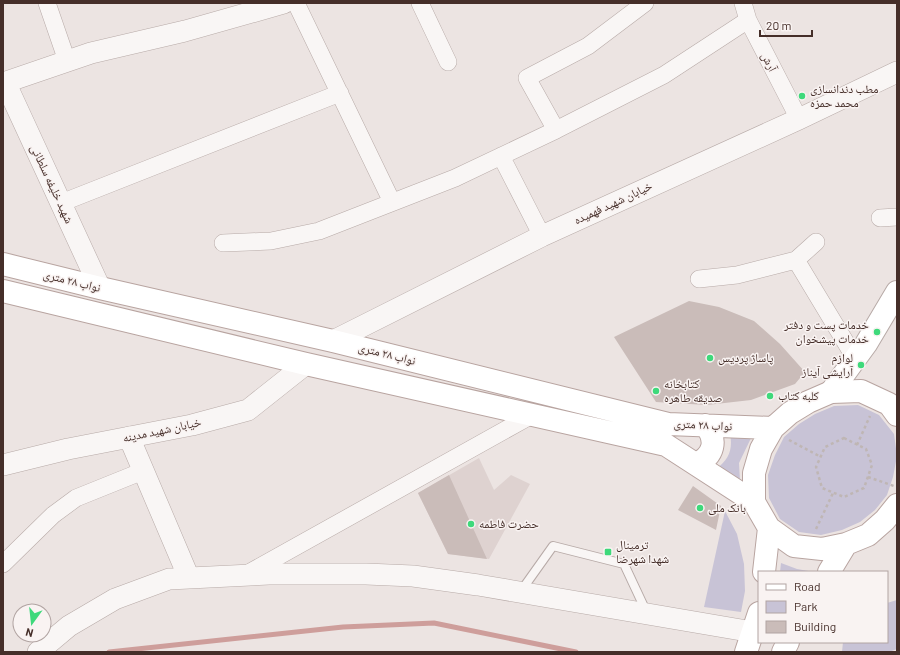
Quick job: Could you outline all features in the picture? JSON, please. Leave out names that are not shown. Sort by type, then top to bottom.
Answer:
[{"type":"main road","name":"نواب ۲۸ متری","points":[[3,264],[100,288],[332,340],[668,424],[773,428]]},
{"type":"main road","name":"نواب ۲۸ متری","points":[[3,291],[306,364],[666,445],[754,502]]},
{"type":"main road","points":[[831,392],[866,344],[897,292]]},
{"type":"main road","points":[[893,514],[868,535],[846,544],[822,549],[794,546],[769,528],[754,502],[754,473],[762,449],[773,428],[790,413],[808,402],[831,392],[861,391],[889,404],[897,415]]},
{"type":"main road","points":[[696,464],[708,457],[713,444],[710,430],[705,425]]},
{"type":"main road","points":[[764,571],[769,528]]},
{"type":"main road","points":[[830,571],[846,544]]},
{"type":"main road","points":[[746,652],[756,623]]},
{"type":"main road","points":[[783,652],[788,643]]},
{"type":"street","points":[[47,3],[67,61]]},
{"type":"street","points":[[4,83],[91,53],[185,31],[284,3]]},
{"type":"street","points":[[296,3],[392,202]]},
{"type":"street","points":[[420,3],[448,62]]},
{"type":"street","points":[[556,130],[527,78],[588,46],[645,3]]},
{"type":"street","name":"آرش","points":[[743,3],[748,20],[799,119]]},
{"type":"street","points":[[223,243],[271,241],[319,231],[455,178],[556,130],[664,75],[748,20]]},
{"type":"street","name":"خیابان شهید فهمیده","points":[[332,340],[542,236],[799,119],[897,72]]},
{"type":"street","name":"شهید خلیفه سلطانی","points":[[4,83],[100,288]]},
{"type":"street","points":[[61,203],[340,93]]},
{"type":"street","points":[[501,156],[542,236]]},
{"type":"street","points":[[880,218],[897,217]]},
{"type":"street","points":[[699,279],[737,275],[796,260],[816,242]]},
{"type":"street","points":[[796,260],[855,358]]},
{"type":"street","name":"خیابان شهید مدینه","points":[[3,465],[68,449],[192,425],[248,410],[306,364]]},
{"type":"street","points":[[245,575],[532,415]]},
{"type":"street","points":[[129,437],[189,578]]},
{"type":"street","points":[[3,564],[53,515],[76,498],[143,471]]},
{"type":"street","points":[[38,652],[69,626],[115,599],[169,579],[268,574],[366,574],[413,576],[521,592],[647,614],[756,623]]},
{"type":"lane","points":[[521,592],[553,546],[624,564],[647,614]]},
{"type":"path","points":[[857,445],[872,412],[876,398]]},
{"type":"path","points":[[773,428],[784,437],[821,457]]},
{"type":"path","points":[[844,438],[857,445],[866,449],[872,465],[864,488],[844,497],[822,488],[816,467],[825,447],[844,438]]},
{"type":"path","points":[[868,477],[897,487]]},
{"type":"path","points":[[807,547],[833,493]]},
{"type":"shaded area","name":"حضرت فاطمه","points":[[479,458],[494,490],[511,475],[530,484],[489,559],[448,554],[418,493]]},
{"type":"green space","points":[[858,405],[879,415],[894,434],[897,456],[893,477],[887,495],[875,510],[860,522],[842,530],[821,535],[799,532],[780,519],[769,498],[768,475],[775,455],[784,437],[799,424],[815,414],[834,406]]},
{"type":"green space","points":[[730,433],[752,436],[739,463],[740,481],[716,469],[724,462],[729,454],[731,444]]},
{"type":"green space","points":[[725,511],[737,534],[744,564],[745,591],[741,612],[704,607]]},
{"type":"green space","points":[[781,563],[797,569],[808,571],[780,571]]},
{"type":"green space","points":[[897,600],[897,649],[889,652],[842,652],[843,643],[888,643],[888,603]]},
{"type":"building","name":"پاساژ پردیس","points":[[689,301],[719,307],[754,321],[780,344],[805,372],[795,384],[751,400],[707,405],[656,402],[614,337]]},
{"type":"building","points":[[449,475],[487,559],[448,554],[418,493]]},
{"type":"building","name":"بانک ملی","points":[[693,486],[721,506],[716,530],[678,510]]},
{"type":"waterway","points":[[109,652],[343,627],[434,623],[576,652]]},
{"type":"place","name":"مطب دندانسازی محمد حمزه","points":[[802,96]]},
{"type":"place","name":"خدمات پست و دفتر خدمات پیشخوان","points":[[877,332]]},
{"type":"place","name":"پاساژ پردیس","points":[[710,358]]},
{"type":"place","name":"لوازم آرایشی آیناز","points":[[861,365]]},
{"type":"place","name":"کتابخانه صدیقه طاهره","points":[[656,391]]},
{"type":"place","name":"کلبه کتاب","points":[[770,396]]},
{"type":"place","name":"بانک ملی","points":[[700,508]]},
{"type":"place","name":"حضرت فاطمه","points":[[471,524]]},
{"type":"place","name":"ترمینال شهدا شهرضا","points":[[608,552]]}]
